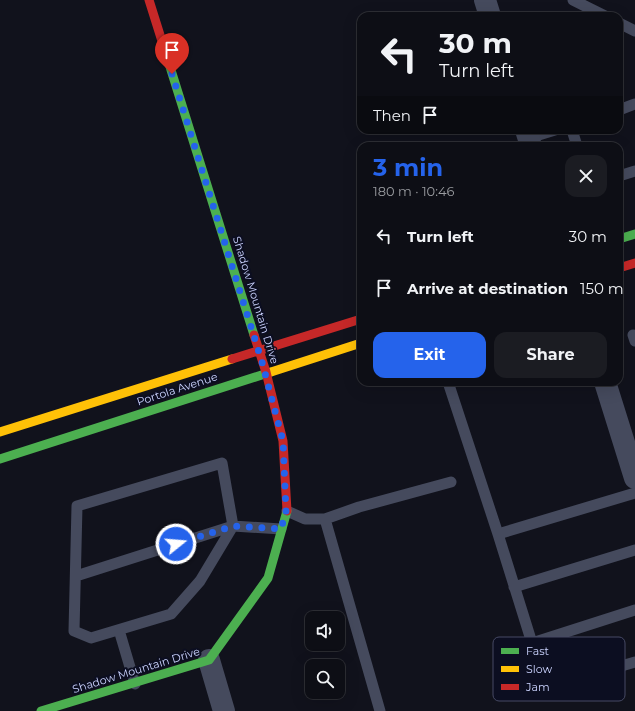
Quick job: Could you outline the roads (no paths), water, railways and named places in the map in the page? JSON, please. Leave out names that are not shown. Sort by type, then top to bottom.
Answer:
[{"type":"street","name":"Shadow Mountain Drive","points":[[41,711],[135,684],[210,660],[268,578],[286,511],[283,441],[266,372],[149,0]]},
{"type":"street","points":[[485,0],[489,12]]},
{"type":"street","points":[[623,237],[635,234]]},
{"type":"street","points":[[623,267],[635,263]]},
{"type":"street","name":"Portola Avenue","points":[[0,432],[357,320]]},
{"type":"street","name":"Portola Avenue","points":[[0,459],[357,343]]},
{"type":"street","points":[[607,386],[635,478]]},
{"type":"street","points":[[210,660],[224,711]]},
{"type":"lane","points":[[573,0],[597,12]]},
{"type":"lane","points":[[623,25],[635,31]]},
{"type":"lane","points":[[623,108],[635,104]]},
{"type":"lane","points":[[529,138],[542,134]]},
{"type":"lane","points":[[623,175],[635,171]]},
{"type":"lane","points":[[449,386],[530,637]]},
{"type":"lane","points":[[222,463],[233,526],[200,581],[171,614],[91,638],[74,631],[77,506],[222,463]]},
{"type":"lane","points":[[286,511],[306,519],[325,519],[359,507],[451,482]]},
{"type":"lane","points":[[498,534],[635,493]]},
{"type":"lane","points":[[325,519],[380,711]]},
{"type":"lane","points":[[76,576],[233,526],[281,529]]},
{"type":"lane","points":[[514,587],[635,550]]},
{"type":"lane","points":[[551,637],[635,610]]},
{"type":"lane","points":[[119,630],[135,684]]},
{"type":"lane","points":[[625,665],[635,662]]}]
